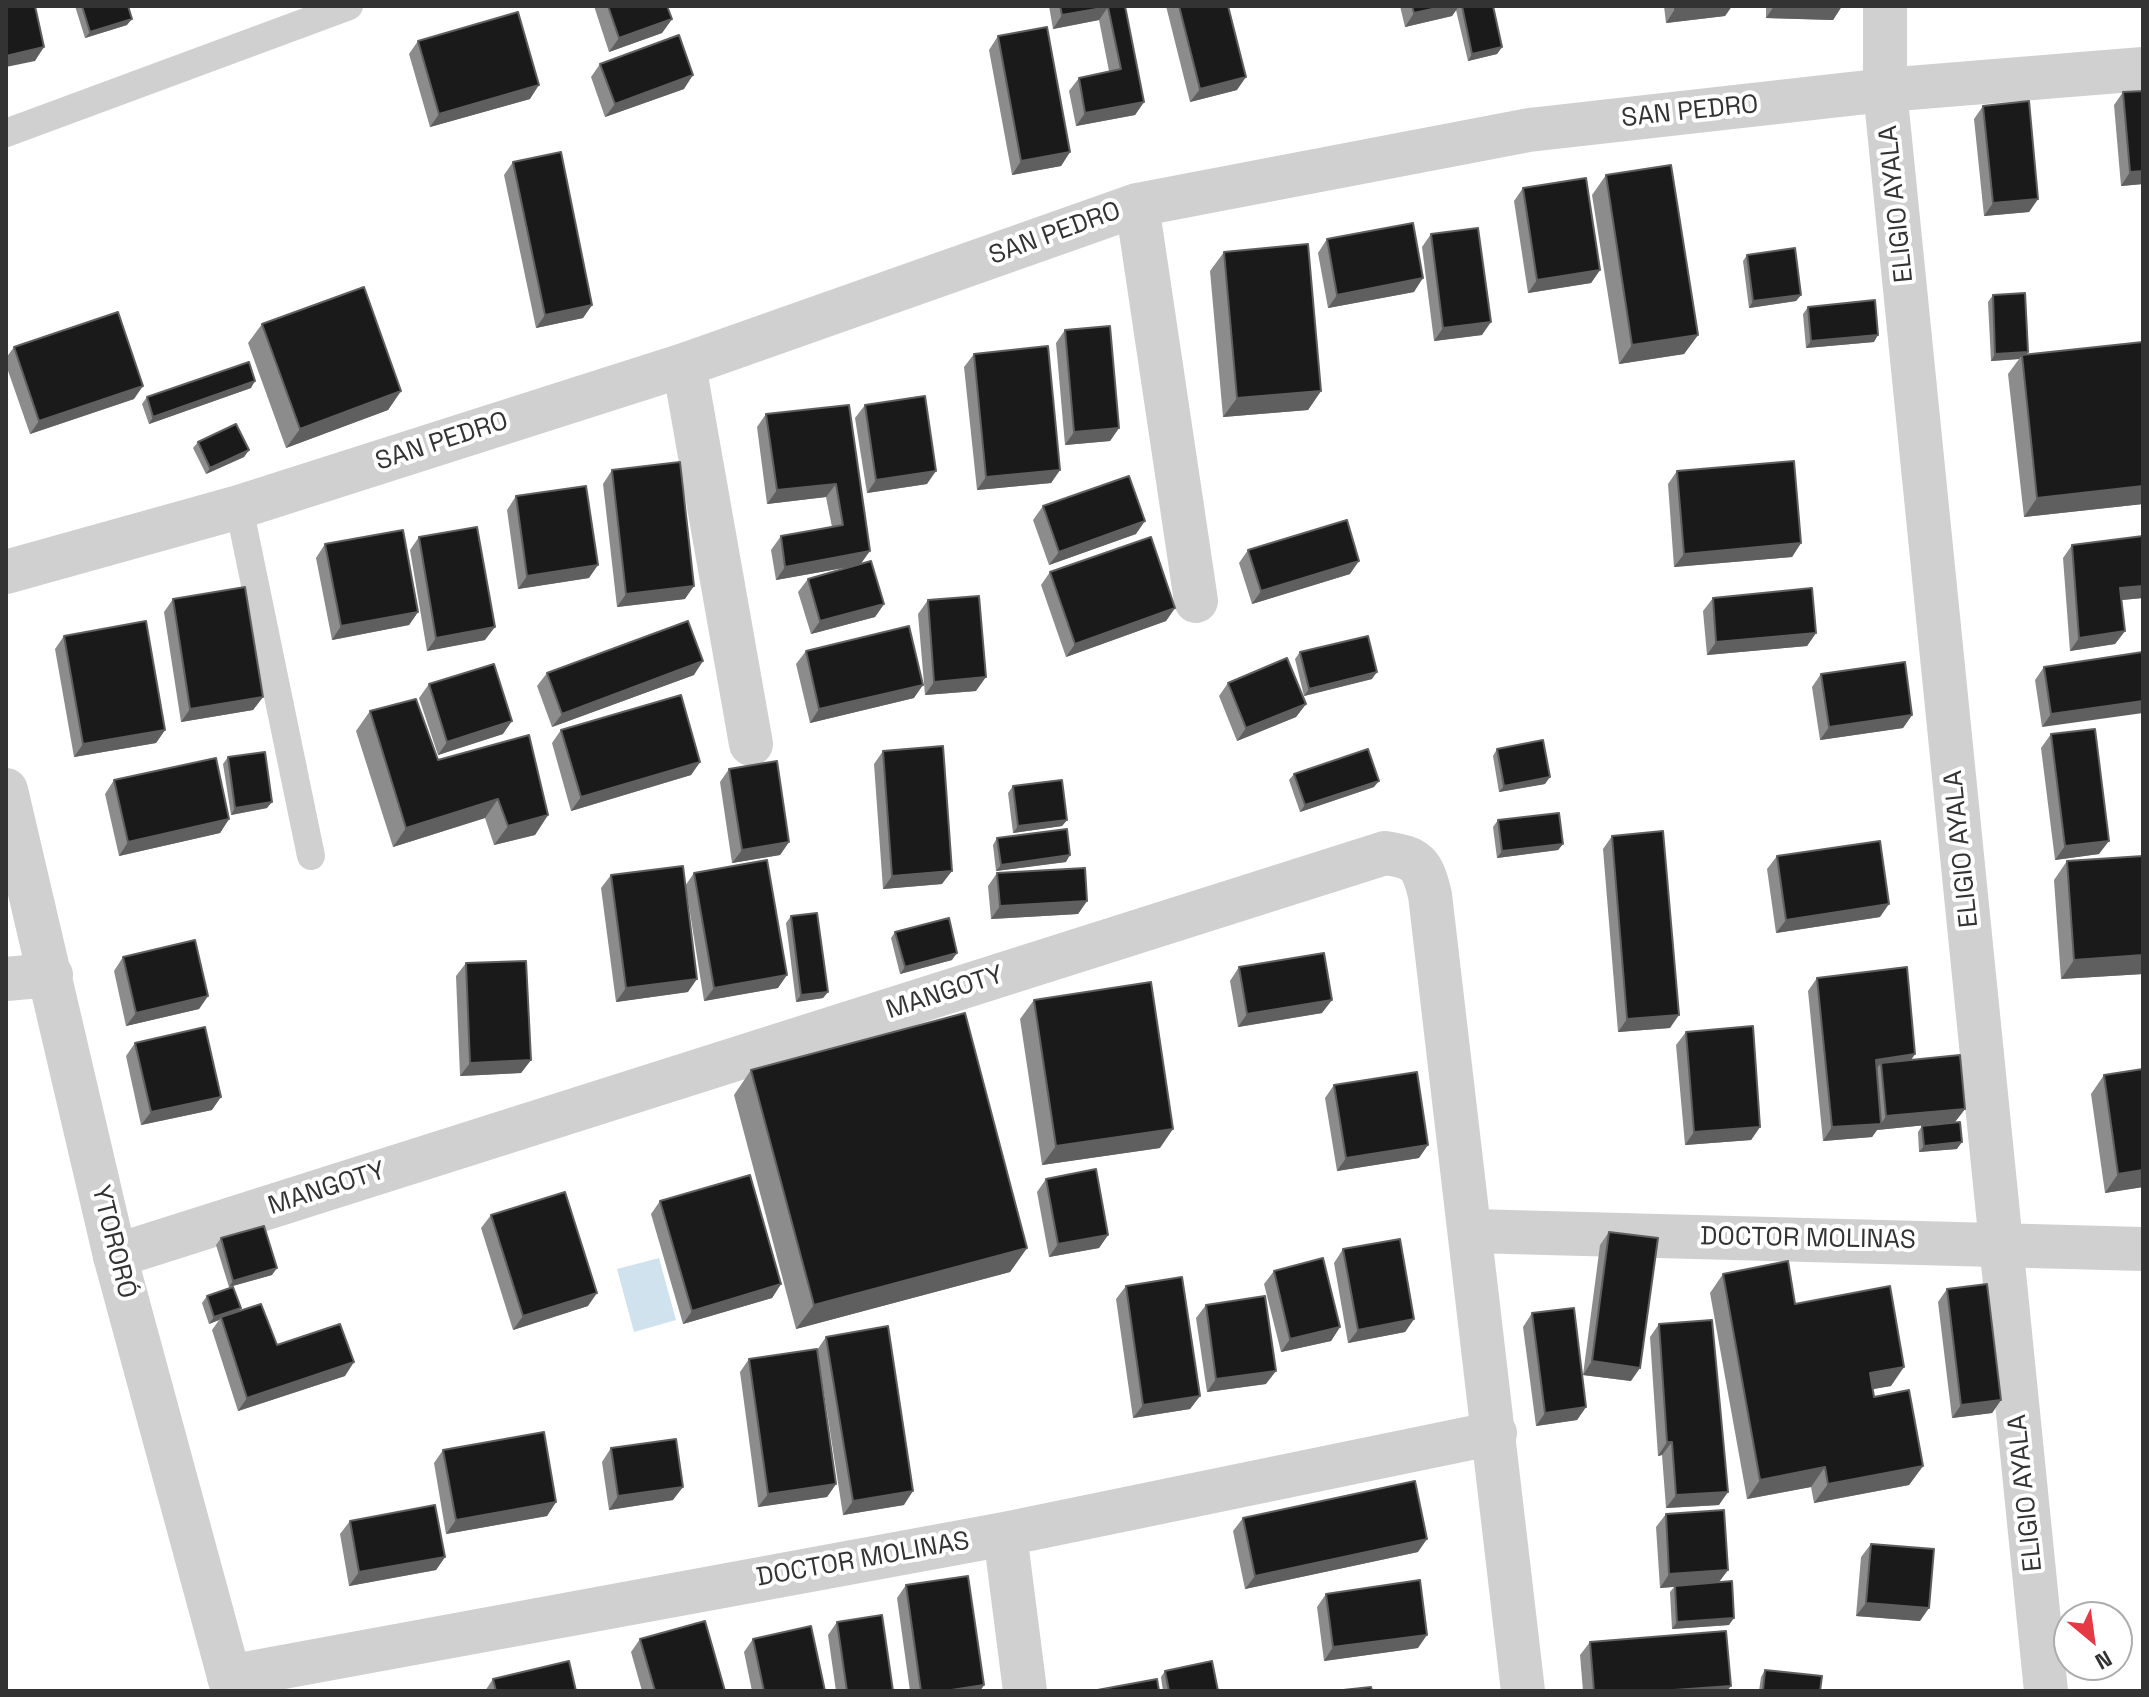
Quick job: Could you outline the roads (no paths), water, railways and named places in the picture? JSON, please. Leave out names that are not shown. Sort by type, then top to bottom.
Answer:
[{"type":"street","name":"ELIGIO AYALA","points":[[1885,6],[1885,90],[2046,1691]]},
{"type":"street","name":"SAN PEDRO","points":[[6,572],[239,507],[684,365],[1137,205],[1529,130],[1885,90],[2143,69]]},
{"type":"street","points":[[1137,205],[1196,601]]},
{"type":"street","points":[[684,365],[751,744]]},
{"type":"street","name":"YTORORÓ","points":[[6,790],[115,1256],[231,1684]]},
{"type":"street","name":"MANGOTY","points":[[115,1256],[1385,853],[1410,857],[1424,869],[1430,895],[1472,1231]]},
{"type":"street","points":[[6,979],[51,975]]},
{"type":"street","points":[[1472,1231],[1523,1691]]},
{"type":"street","name":"DOCTOR MOLINAS","points":[[1472,1231],[2143,1249]]},
{"type":"street","name":"DOCTOR MOLINAS","points":[[231,1684],[1005,1534],[1495,1433]]},
{"type":"street","points":[[1005,1534],[1025,1691]]},
{"type":"lane","points":[[6,133],[349,6]]},
{"type":"lane","points":[[239,507],[311,856]]},
{"type":"water","points":[[659,1258],[676,1320],[634,1332],[617,1269]]}]
